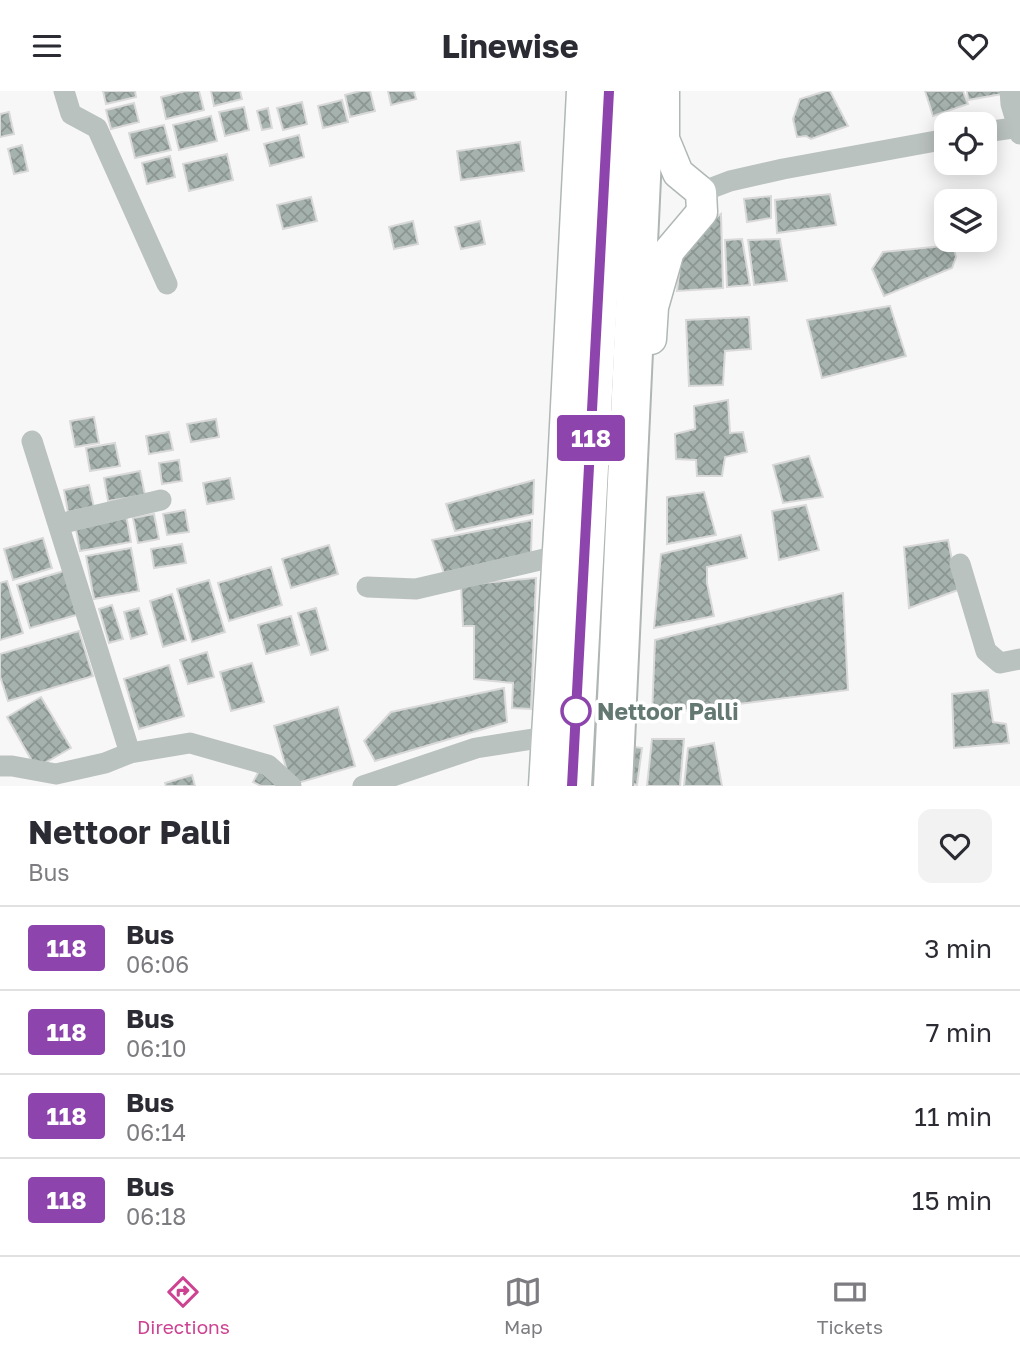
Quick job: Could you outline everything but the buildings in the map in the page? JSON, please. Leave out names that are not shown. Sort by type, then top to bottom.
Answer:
[{"type":"highway","points":[[613,786],[645,91]]},
{"type":"highway","points":[[572,786],[560,736],[595,105]]},
{"type":"street","points":[[64,91],[71,114],[97,128],[167,283]]},
{"type":"street","points":[[627,786],[653,307],[669,251],[702,212],[701,192],[678,173],[664,139],[664,91]]},
{"type":"street","points":[[997,131],[1019,129],[1010,91]]},
{"type":"street","points":[[544,786],[560,736],[557,556],[595,105]]},
{"type":"street","points":[[701,192],[730,181],[783,169],[934,141]]},
{"type":"street","points":[[32,441],[130,753]]},
{"type":"street","points":[[59,524],[161,500]]},
{"type":"street","points":[[367,587],[416,589],[557,556]]},
{"type":"street","points":[[960,564],[986,651],[1000,663],[1020,659]]},
{"type":"street","points":[[363,786],[476,748],[560,736]]},
{"type":"street","points":[[0,766],[12,766],[59,780],[130,753],[190,743],[268,765],[291,786]]},
{"type":"bus line","name":"118","points":[[572,786],[609,91]]},
{"type":"place","name":"Nettoor Palli","points":[[576,711]]}]
